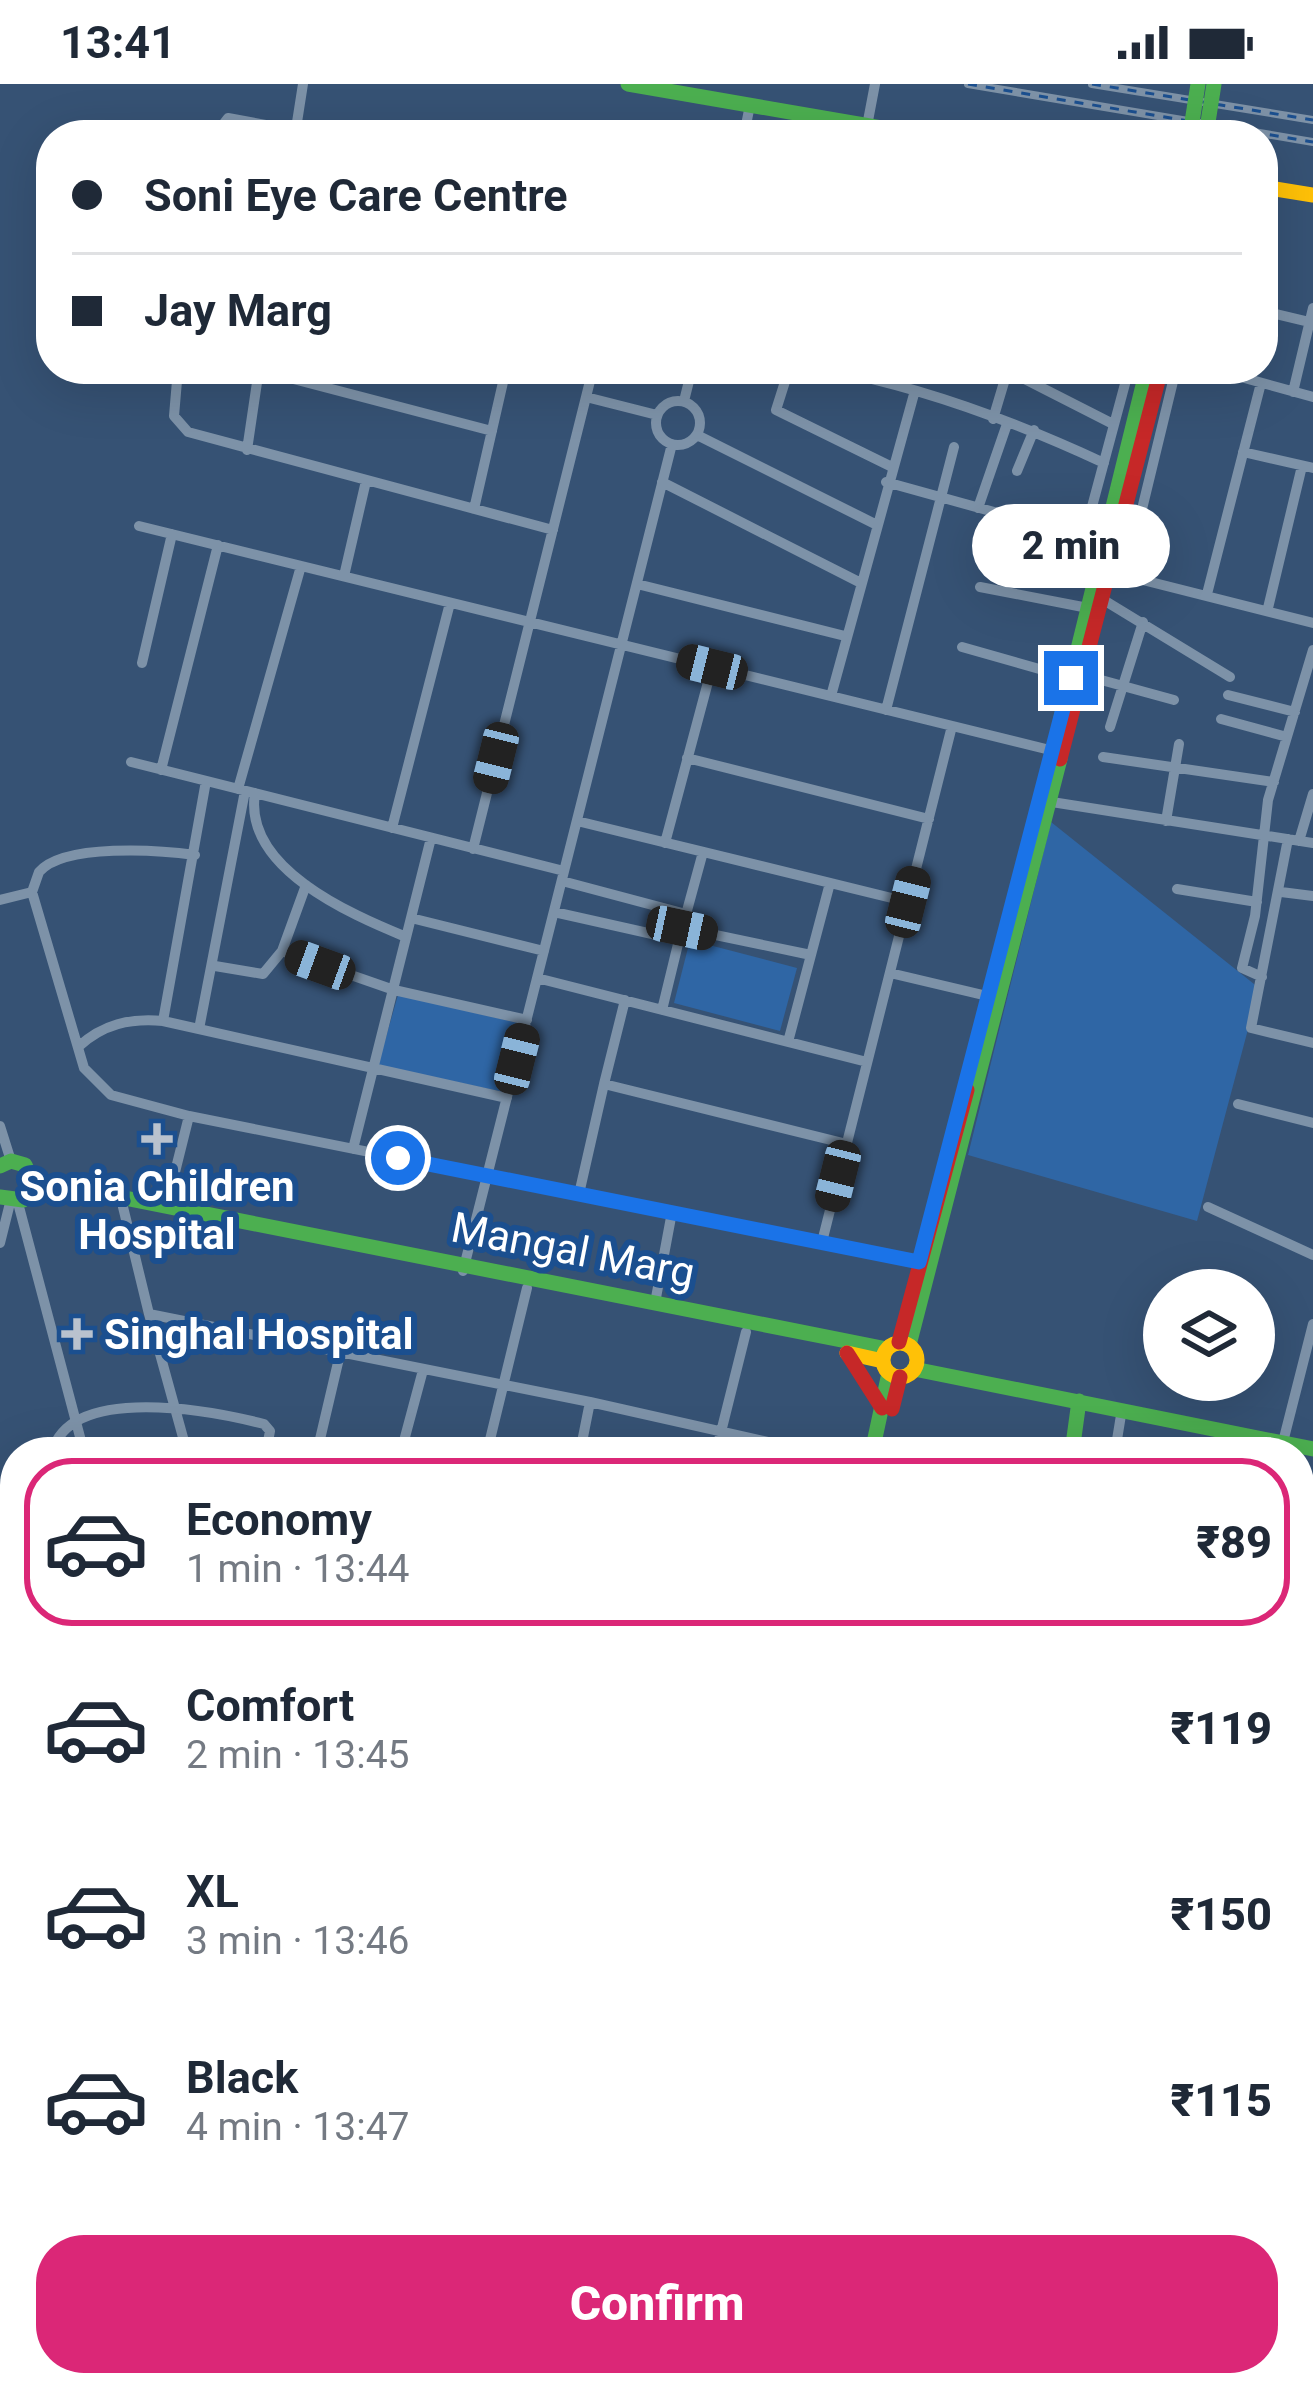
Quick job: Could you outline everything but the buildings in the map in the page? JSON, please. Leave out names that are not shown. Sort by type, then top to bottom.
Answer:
[{"type":"main road","points":[[628,84],[750,105],[806,120]]},
{"type":"main road","points":[[1192,120],[1198,84]]},
{"type":"main road","points":[[1208,120],[1214,84]]},
{"type":"main road","points":[[1278,189],[1313,195]]},
{"type":"main road","points":[[1109,568],[1144,384]]},
{"type":"main road","points":[[880,1437],[1095,603],[1109,568],[1157,384]]},
{"type":"main road","points":[[878,1437],[882,1408],[900,1360],[919,1262],[996,998]]},
{"type":"main road","points":[[3,1165],[25,1165],[33,1184],[9,1201]]},
{"type":"main road","name":"Mangal Marg","points":[[33,1184],[166,1204],[1285,1437]]},
{"type":"main road","name":"Mangal Marg","points":[[33,1184],[123,1207],[464,1269],[527,1288],[654,1308],[1079,1401],[1285,1437]]},
{"type":"main road","points":[[847,1353],[882,1408]]},
{"type":"main road","points":[[1074,1437],[1079,1401]]},
{"type":"street","points":[[298,120],[303,84]]},
{"type":"street","points":[[868,120],[875,84]]},
{"type":"street","points":[[747,120],[750,105]]},
{"type":"street","points":[[1278,313],[1312,318],[1293,392]]},
{"type":"street","points":[[176,384],[178,426],[247,450],[553,530]]},
{"type":"street","points":[[247,450],[257,384]]},
{"type":"street","points":[[312,384],[492,431]]},
{"type":"street","points":[[474,509],[503,384]]},
{"type":"street","points":[[473,849],[589,384]]},
{"type":"street","points":[[684,401],[688,384]]},
{"type":"street","points":[[784,384],[776,410],[890,466]]},
{"type":"street","points":[[894,384],[1034,430],[1104,463]]},
{"type":"street","points":[[993,419],[1004,384]]},
{"type":"street","points":[[1035,384],[1113,424]]},
{"type":"street","points":[[1075,570],[1125,384]]},
{"type":"street","points":[[1109,568],[1171,384]]},
{"type":"street","points":[[1207,594],[1261,384]]},
{"type":"street","points":[[1265,384],[1313,397]]},
{"type":"street","points":[[831,696],[890,466],[914,394]]},
{"type":"street","points":[[586,398],[658,416]]},
{"type":"street","points":[[684,401],[697,411],[697,435],[681,445],[672,444],[657,430],[658,416],[671,402],[684,401]]},
{"type":"street","points":[[978,508],[1007,424]]},
{"type":"street","points":[[1017,471],[1034,430]]},
{"type":"street","points":[[697,435],[875,524]]},
{"type":"street","points":[[464,1269],[672,444]]},
{"type":"street","points":[[886,710],[937,497],[954,447]]},
{"type":"street","points":[[1243,452],[1308,467],[1268,608]]},
{"type":"street","points":[[344,576],[366,481]]},
{"type":"street","points":[[662,482],[859,582]]},
{"type":"street","points":[[886,482],[1084,537]]},
{"type":"street","points":[[139,526],[1057,752]]},
{"type":"street","points":[[142,663],[172,534]]},
{"type":"street","points":[[161,770],[218,545]]},
{"type":"street","points":[[978,547],[1075,570],[1109,568],[1313,623]]},
{"type":"street","points":[[199,1029],[246,791],[301,566]]},
{"type":"street","points":[[637,584],[845,636]]},
{"type":"street","points":[[980,586],[1095,603],[1143,622],[1230,677]]},
{"type":"street","points":[[392,828],[450,602]]},
{"type":"street","points":[[1110,727],[1143,622]]},
{"type":"street","points":[[962,647],[1174,700]]},
{"type":"street","points":[[1262,977],[1242,968],[1257,902],[1261,835],[1313,650]]},
{"type":"street","points":[[665,843],[712,667]]},
{"type":"street","points":[[1228,694],[1295,712]]},
{"type":"street","points":[[1221,719],[1288,737]]},
{"type":"street","points":[[822,1242],[952,726]]},
{"type":"street","points":[[1166,821],[1179,744]]},
{"type":"street","points":[[1103,757],[1274,782]]},
{"type":"street","points":[[687,758],[929,819]]},
{"type":"street","points":[[131,762],[473,849],[686,914]]},
{"type":"street","points":[[164,1021],[206,781]]},
{"type":"street","points":[[246,791],[256,830],[306,885],[406,937]]},
{"type":"street","points":[[1313,794],[1294,840],[1251,1028],[1313,1043]]},
{"type":"street","points":[[1044,801],[1313,843]]},
{"type":"street","points":[[577,821],[908,902]]},
{"type":"street","points":[[353,1149],[431,838]]},
{"type":"street","points":[[195,855],[145,848],[59,860],[39,872],[32,892],[84,1068],[111,1095],[189,1116],[919,1262]]},
{"type":"street","points":[[662,1010],[703,852]]},
{"type":"street","points":[[788,1042],[830,883]]},
{"type":"street","points":[[215,966],[263,974],[282,952],[306,885]]},
{"type":"street","points":[[1177,889],[1257,902]]},
{"type":"street","points":[[0,901],[32,892]]},
{"type":"street","points":[[1281,892],[1313,896]]},
{"type":"street","points":[[554,912],[811,955]]},
{"type":"street","points":[[411,918],[544,951]]},
{"type":"street","points":[[282,952],[394,990],[526,1020]]},
{"type":"street","points":[[890,973],[996,998]]},
{"type":"street","points":[[537,978],[867,1062]]},
{"type":"street","points":[[579,1194],[625,1000]]},
{"type":"street","points":[[78,1046],[115,1024],[164,1021],[507,1098]]},
{"type":"street","points":[[604,1084],[847,1144]]},
{"type":"street","points":[[1238,1104],[1313,1123]]},
{"type":"street","points":[[166,1204],[189,1116]]},
{"type":"street","points":[[0,1126],[3,1165]]},
{"type":"street","points":[[0,1243],[9,1201]]},
{"type":"street","points":[[9,1201],[81,1437]]},
{"type":"street","points":[[123,1207],[183,1437]]},
{"type":"street","points":[[1208,1207],[1313,1255]]},
{"type":"street","points":[[654,1308],[672,1212]]},
{"type":"street","points":[[491,1437],[527,1288]]},
{"type":"street","points":[[149,1315],[743,1437]]},
{"type":"street","points":[[1285,1437],[1313,1324]]},
{"type":"street","points":[[720,1437],[746,1331]]},
{"type":"street","points":[[321,1437],[340,1354]]},
{"type":"street","points":[[405,1437],[423,1370]]},
{"type":"street","points":[[583,1437],[590,1402]]},
{"type":"street","points":[[57,1437],[60,1430],[77,1420],[173,1404],[265,1424],[269,1437]]},
{"type":"street","points":[[1117,1437],[1122,1409]]},
{"type":"street","points":[[714,2397],[739,2397]]},
{"type":"shaded area","points":[[1051,822],[1259,988],[1197,1221],[968,1155]]},
{"type":"shaded area","points":[[690,940],[797,968],[780,1031],[674,1003]]},
{"type":"shaded area","points":[[398,995],[523,1024],[503,1092],[378,1065]]},
{"type":"railway","points":[[968,84],[1182,120]]},
{"type":"railway","points":[[1092,84],[1313,120]]},
{"type":"railway","points":[[1278,136],[1313,142]]},
{"type":"traffic: fast","points":[[628,84],[836,120]]},
{"type":"traffic: fast","points":[[1192,120],[1198,84]]},
{"type":"traffic: fast","points":[[1208,120],[1214,84]]},
{"type":"traffic: fast","points":[[1061,718],[1143,384]]},
{"type":"traffic: fast","points":[[909,1345],[1060,759]]},
{"type":"traffic: fast","points":[[0,1166],[11,1161],[25,1165],[34,1185],[23,1200],[0,1197]]},
{"type":"traffic: fast","points":[[34,1180],[887,1349]]},
{"type":"traffic: fast","points":[[914,1369],[1253,1437]]},
{"type":"traffic: fast","points":[[875,1437],[889,1373]]},
{"type":"traffic: fast","points":[[1074,1437],[1079,1401]]},
{"type":"traffic: slow","points":[[1278,189],[1313,195]]},
{"type":"traffic: slow","points":[[900,1343],[912,1348],[917,1360],[912,1372],[900,1377],[888,1372],[883,1360],[888,1348],[900,1343]]},
{"type":"traffic: slow","points":[[847,1353],[883,1361]]},
{"type":"traffic: jam","points":[[1060,759],[1157,384]]},
{"type":"traffic: jam","points":[[899,1342],[967,1090]]},
{"type":"traffic: jam","points":[[847,1353],[882,1408]]},
{"type":"traffic: jam","points":[[892,1409],[900,1377]]},
{"type":"place","name":"Sonia Children Hospital","points":[[157,1139]]},
{"type":"place","name":"Singhal Hospital","points":[[77,1334]]},
{"type":"route","points":[[398,1158],[919,1262],[974,1066],[1071,678]]}]
